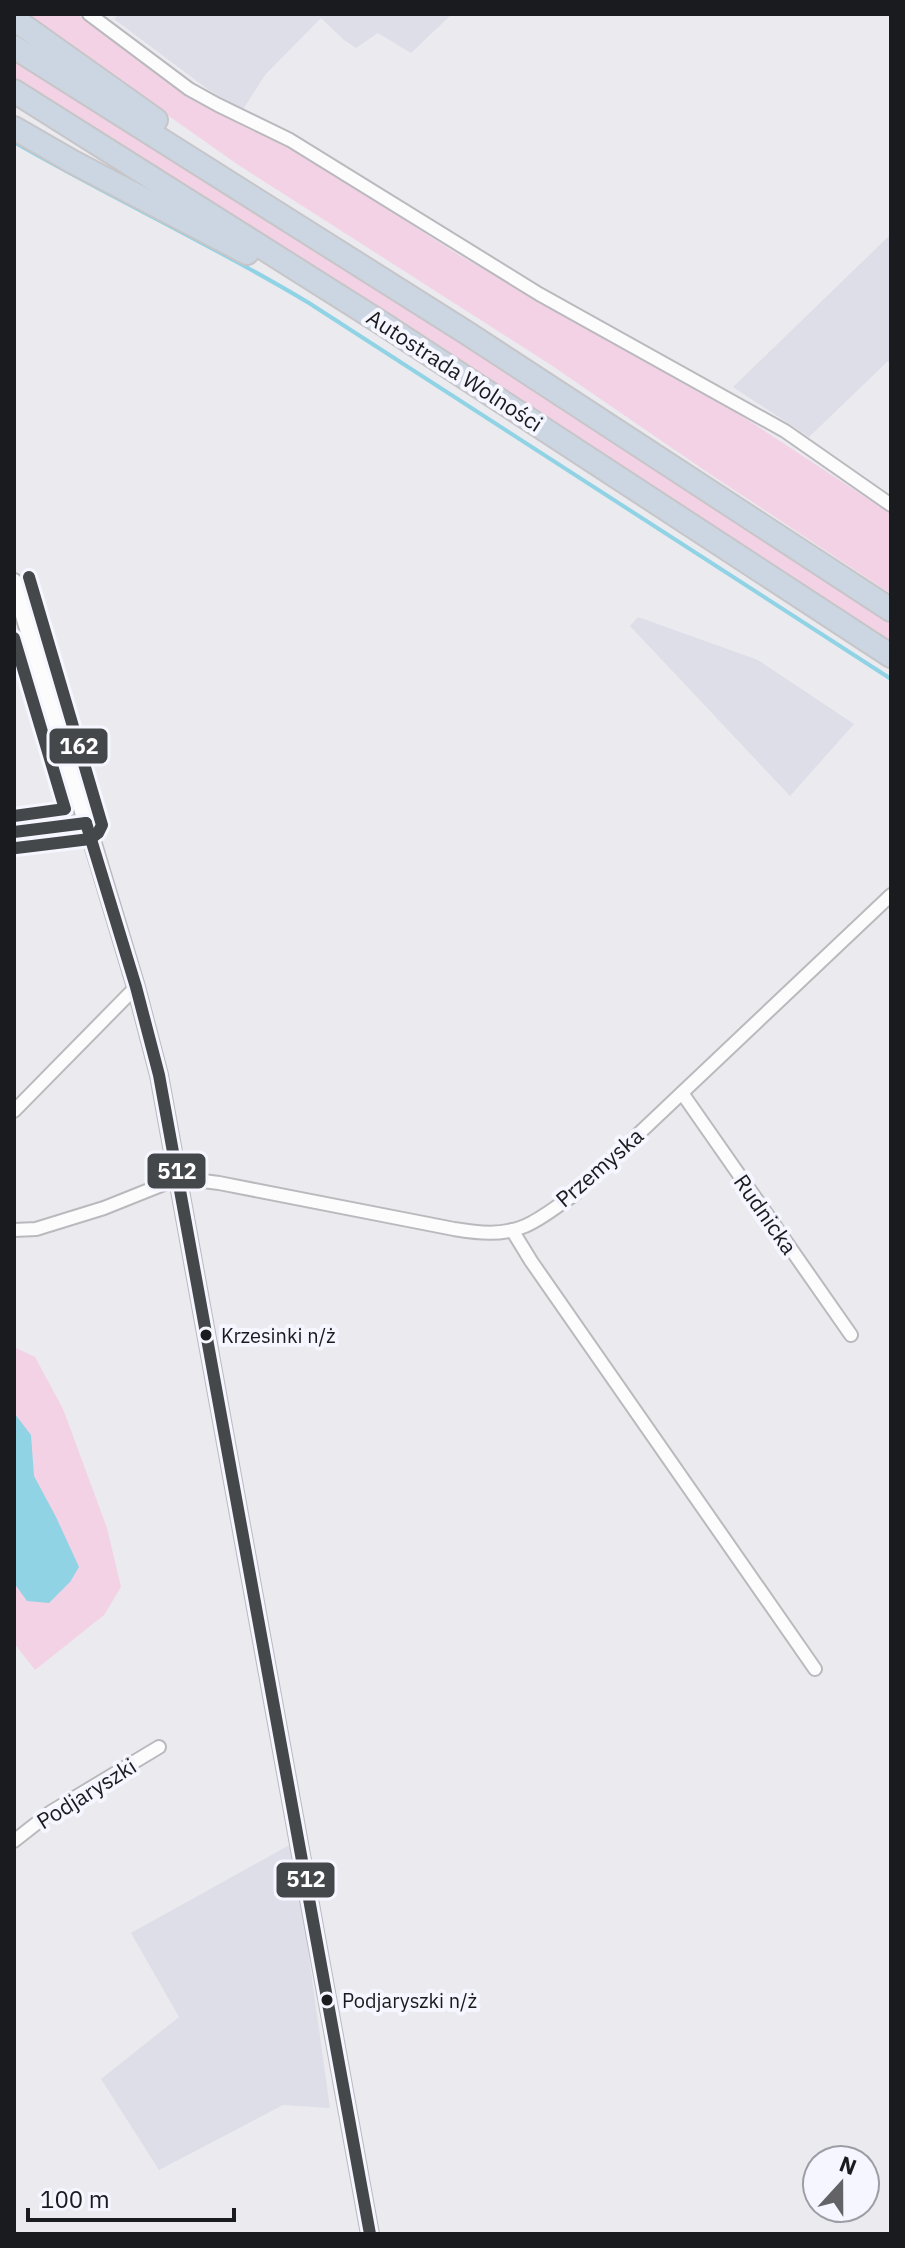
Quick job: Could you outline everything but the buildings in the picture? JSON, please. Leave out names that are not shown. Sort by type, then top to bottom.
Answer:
[{"type":"highway","points":[[14,19],[178,136],[227,180]]},
{"type":"highway","name":"Autostrada Wolności","points":[[14,47],[607,423],[891,610]]},
{"type":"highway","name":"Autostrada Wolności","points":[[14,91],[380,322],[891,656]]},
{"type":"highway","points":[[14,128],[144,200],[380,322]]},
{"type":"street","points":[[89,14],[189,89],[290,140],[539,294],[785,431],[891,505]]},
{"type":"street","points":[[14,582],[136,987],[159,1075],[370,2234]]},
{"type":"street","points":[[14,832],[86,823]]},
{"type":"street","name":"Przemyska","points":[[179,1178],[485,1234],[525,1226],[574,1195],[891,895]]},
{"type":"street","points":[[14,1111],[136,987]]},
{"type":"street","name":"Rudnicka","points":[[682,1093],[851,1335]]},
{"type":"street","points":[[14,1230],[36,1229],[104,1208],[179,1178]]},
{"type":"street","points":[[512,1230],[815,1669]]},
{"type":"street","name":"Podjaryszki","points":[[14,1841],[51,1812],[159,1747]]},
{"type":"shaded area","points":[[28,14],[77,14],[198,101],[305,157],[459,255],[725,405],[891,514],[891,594],[551,365],[237,164]]},
{"type":"shaded area","points":[[119,14],[452,14],[411,53],[378,33],[356,48],[321,18],[265,75],[242,111],[114,19]]},
{"type":"shaded area","points":[[14,57],[211,180],[891,620],[891,645],[14,81]]},
{"type":"shaded area","points":[[891,234],[891,363],[888,361],[809,437],[733,387]]},
{"type":"shaded area","points":[[638,617],[758,660],[854,724],[790,796],[630,626]]},
{"type":"shaded area","points":[[14,1347],[35,1357],[63,1409],[107,1528],[121,1587],[104,1615],[35,1670],[14,1643]]},
{"type":"shaded area","points":[[293,1843],[330,2108],[283,2105],[159,2170],[101,2079],[179,2017],[131,1933]]},
{"type":"water","points":[[14,1413],[31,1435],[34,1476],[79,1567],[70,1582],[49,1603],[27,1601],[14,1583]]},
{"type":"waterway","points":[[14,142],[309,303],[891,679]]},
{"type":"transit line","name":"162","points":[[16,848],[90,839],[102,825],[29,577]]},
{"type":"transit line","points":[[14,638],[65,809],[14,816]]},
{"type":"transit line","name":"512","points":[[86,823],[159,1075],[370,2234]]},
{"type":"transit line","name":"512","points":[[14,832],[86,823]]},
{"type":"place","name":"Krzesinki n/ż","points":[[206,1335]]},
{"type":"place","name":"Podjaryszki n/ż","points":[[327,2000]]}]
